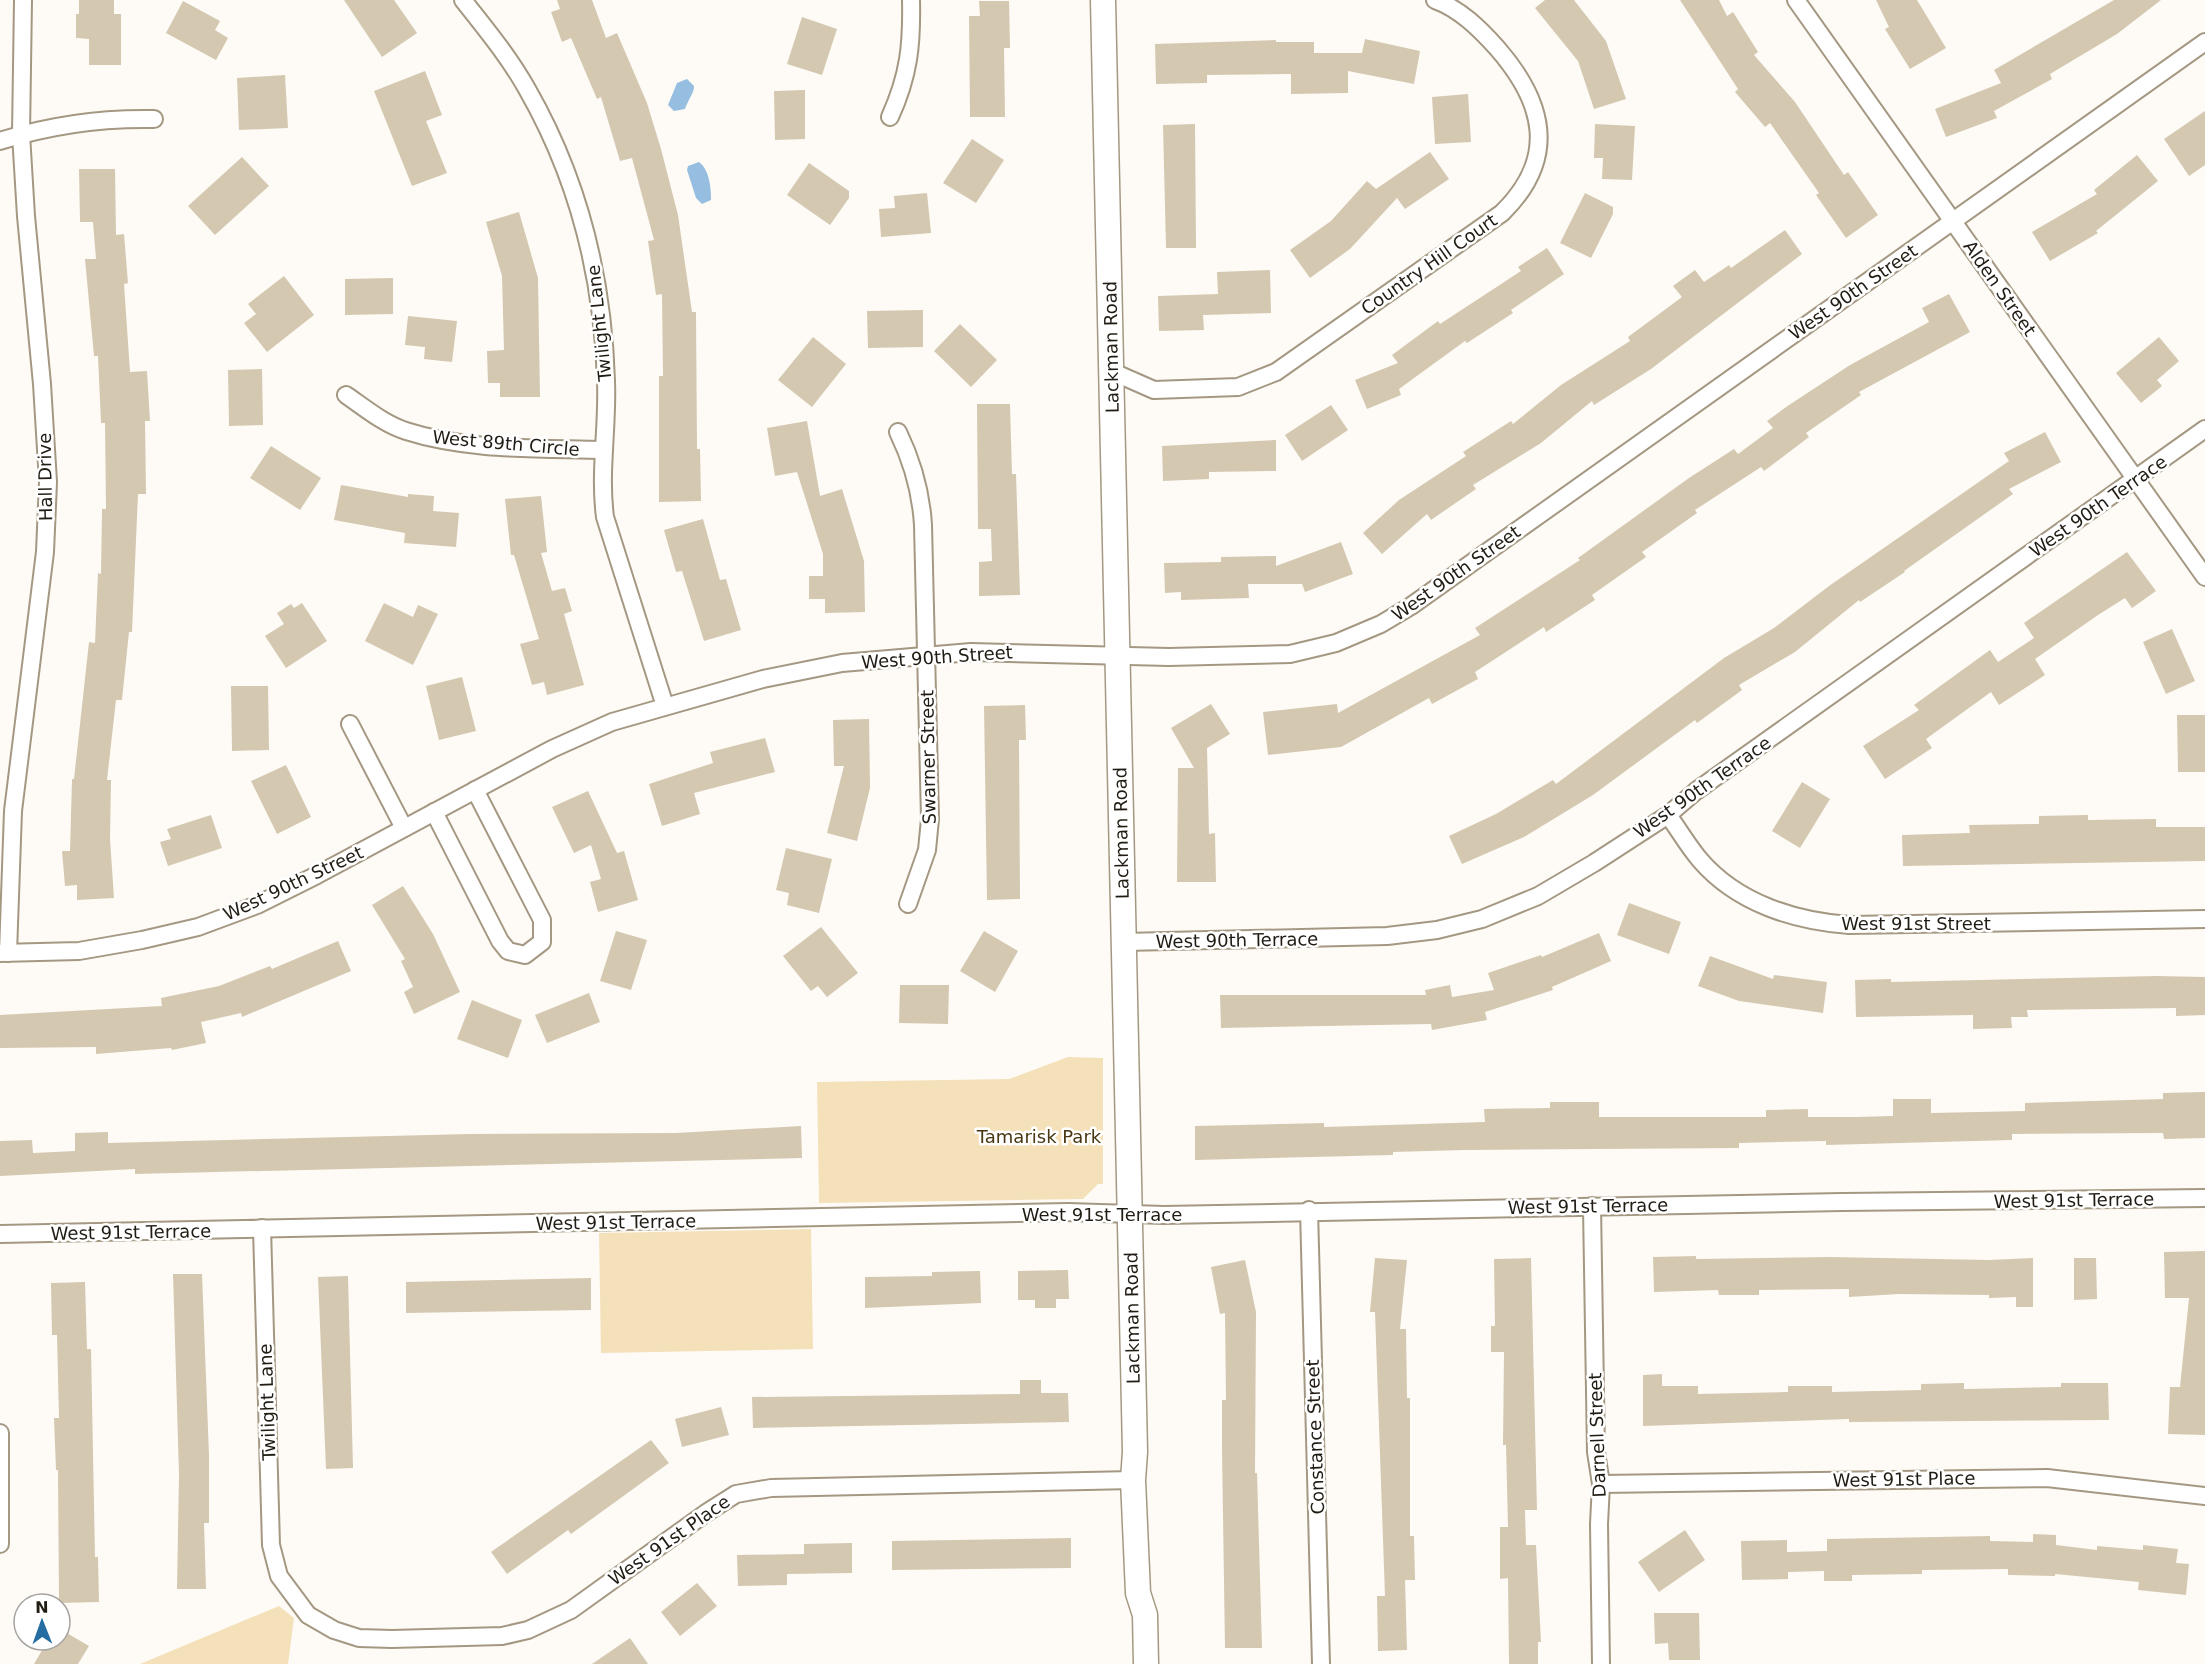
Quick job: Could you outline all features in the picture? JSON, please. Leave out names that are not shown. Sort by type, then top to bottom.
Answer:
[{"type":"main road","name":"Lackman Road","points":[[1103,0],[1113,372],[1135,1452],[1133,1480],[1138,1593],[1145,1615],[1146,1664]]},
{"type":"street","name":"Hall Drive","points":[[4,953],[12,811],[45,552],[48,482],[21,134],[23,0]]},
{"type":"street","name":"Twilight Lane","points":[[463,0],[527,88],[554,141],[577,200],[591,250],[604,331],[606,383],[603,497],[605,518],[665,706]]},
{"type":"street","points":[[890,117],[909,67],[912,42],[911,0]]},
{"type":"street","name":"Country Hill Court","points":[[1113,372],[1154,390],[1238,387],[1276,372],[1502,213],[1519,196],[1533,172],[1539,147],[1538,117],[1530,93],[1507,60],[1483,32],[1459,13],[1436,0]]},
{"type":"street","name":"Alden Street","points":[[1796,0],[2205,577]]},
{"type":"street","name":"West 90th Street","points":[[4,953],[79,951],[198,927],[257,905],[552,749],[612,722],[763,679],[842,663],[927,654],[1019,651],[1117,656],[1259,656],[1290,654],[1336,643],[1381,624],[1411,606],[2205,42]]},
{"type":"street","points":[[0,141],[21,134],[108,119],[154,119]]},
{"type":"street","name":"West 89th Circle","points":[[346,395],[383,421],[434,438],[487,444],[604,450]]},
{"type":"street","name":"West 90th Terrace","points":[[1124,942],[1387,936],[1437,930],[1482,919],[1538,896],[1668,815],[1696,791],[2205,429]]},
{"type":"street","name":"Swarner Street","points":[[898,432],[911,460],[921,497],[927,654],[930,819],[927,850],[908,904]]},
{"type":"street","points":[[350,724],[404,828]]},
{"type":"street","points":[[434,812],[500,941],[508,951],[525,955],[542,942],[542,920],[475,790]]},
{"type":"street","name":"West 91st Street","points":[[1668,815],[1701,861],[1731,886],[1767,907],[1807,920],[1849,925],[2205,919]]},
{"type":"street","name":"West 91st Terrace","points":[[0,1234],[1309,1210],[2205,1198]]},
{"type":"street","name":"Darnell Street","points":[[1592,1206],[1596,1452],[1601,1484],[1599,1524],[1601,1664]]},
{"type":"street","name":"Constance Street","points":[[1309,1210],[1321,1664]]},
{"type":"street","name":"Twilight Lane","points":[[262,1228],[271,1545],[279,1576]]},
{"type":"street","points":[[0,1433],[0,1544]]},
{"type":"street","name":"West 91st Place","points":[[1601,1484],[2046,1478],[2205,1496]]},
{"type":"street","name":"West 91st Place","points":[[279,1576],[308,1615],[334,1630],[359,1638],[502,1636],[528,1630],[571,1610],[706,1512],[736,1494],[771,1488],[1133,1480]]},
{"type":"green space","name":"Tamarisk Park","points":[[1068,1057],[1103,1058],[1103,1184],[1098,1184],[1083,1199],[819,1203],[817,1082],[1009,1079]]},
{"type":"green space","points":[[811,1229],[813,1349],[601,1353],[599,1233]]},
{"type":"green space","points":[[279,1606],[294,1618],[288,1664],[140,1664]]},
{"type":"water","points":[[687,79],[694,86],[692,94],[685,109],[674,111],[668,105],[677,83]]},
{"type":"water","points":[[699,162],[706,170],[711,191],[711,200],[702,204],[696,198],[687,170],[688,166]]},
{"type":"building","points":[[79,0],[114,0],[114,14],[121,14],[121,65],[89,65],[89,39],[76,38],[76,14],[79,14]]},
{"type":"building","points":[[344,0],[394,0],[417,33],[382,57]]},
{"type":"building","points":[[557,0],[592,0],[606,38],[617,33],[647,103],[661,149],[678,215],[692,312],[696,312],[697,449],[700,449],[701,501],[659,502],[659,376],[663,376],[662,294],[656,295],[648,241],[654,240],[632,158],[620,161],[601,97],[597,99],[571,38],[562,42],[551,12],[560,9]]},
{"type":"building","points":[[1545,0],[1574,0],[1606,41],[1626,99],[1594,109],[1578,61],[1535,8]]},
{"type":"building","points":[[1680,0],[1719,0],[1727,16],[1733,12],[1758,52],[1754,55],[1795,102],[1844,175],[1848,172],[1878,215],[1846,238],[1816,195],[1819,193],[1770,123],[1765,127],[1735,92],[1738,89]]},
{"type":"building","points":[[1876,0],[1917,0],[1946,48],[1910,69],[1885,29],[1889,27]]},
{"type":"building","points":[[2114,0],[2161,0],[2117,34],[2050,74],[2052,79],[1994,111],[1997,118],[1946,137],[1935,109],[2001,83],[1994,70]]},
{"type":"building","points":[[183,1],[220,21],[215,30],[228,38],[216,60],[166,33]]},
{"type":"building","points":[[979,1],[1009,1],[1010,48],[1004,48],[1005,117],[970,117],[969,16],[980,16]]},
{"type":"building","points":[[802,17],[837,29],[822,75],[787,64]]},
{"type":"building","points":[[1365,39],[1420,51],[1414,84],[1348,71],[1348,93],[1291,94],[1291,74],[1207,75],[1207,83],[1156,84],[1155,44],[1276,40],[1276,42],[1314,42],[1314,53],[1362,53]]},
{"type":"building","points":[[425,71],[442,115],[426,121],[447,173],[412,186],[374,91]]},
{"type":"building","points":[[285,75],[288,128],[239,130],[237,78]]},
{"type":"building","points":[[805,90],[805,139],[775,140],[774,91]]},
{"type":"building","points":[[1468,94],[1471,142],[1435,144],[1432,97]]},
{"type":"building","points":[[2205,111],[2205,165],[2189,176],[2164,139]]},
{"type":"building","points":[[1195,124],[1196,248],[1166,248],[1163,125]]},
{"type":"building","points":[[1595,124],[1635,126],[1632,180],[1602,179],[1603,158],[1594,158]]},
{"type":"building","points":[[972,139],[1004,160],[976,203],[943,183]]},
{"type":"building","points":[[1430,152],[1449,179],[1405,209],[1397,198],[1350,249],[1310,278],[1290,250],[1331,221],[1367,181],[1376,189]]},
{"type":"building","points":[[2137,155],[2158,181],[2096,231],[2098,233],[2050,261],[2032,232],[2097,194],[2094,190]]},
{"type":"building","points":[[242,157],[269,186],[215,235],[188,206]]},
{"type":"building","points":[[809,163],[849,191],[849,198],[830,225],[787,195]]},
{"type":"building","points":[[79,169],[115,169],[116,235],[124,234],[128,283],[124,284],[130,372],[147,371],[150,421],[145,421],[146,494],[138,494],[132,632],[129,632],[122,700],[116,700],[107,780],[111,780],[110,839],[114,898],[77,900],[77,885],[65,886],[62,851],[70,851],[72,779],[74,779],[89,642],[95,643],[98,573],[101,574],[102,509],[106,509],[105,423],[101,423],[98,356],[94,356],[85,259],[96,259],[93,222],[80,222]]},
{"type":"building","points":[[927,193],[931,233],[881,237],[879,209],[895,208],[894,196]]},
{"type":"building","points":[[1585,193],[1613,207],[1613,214],[1591,258],[1560,243]]},
{"type":"building","points":[[519,212],[538,278],[540,397],[500,397],[500,383],[488,383],[487,351],[504,350],[502,276],[486,222]]},
{"type":"building","points":[[1785,230],[1802,254],[1651,369],[1594,405],[1592,401],[1541,443],[1473,485],[1476,489],[1431,520],[1427,514],[1382,554],[1363,533],[1399,500],[1466,456],[1463,452],[1511,421],[1513,424],[1561,385],[1630,341],[1628,337],[1682,297],[1673,286],[1695,270],[1704,282],[1729,265],[1731,268]]},
{"type":"building","points":[[1547,248],[1564,274],[1511,310],[1513,313],[1467,343],[1465,341],[1399,389],[1401,395],[1367,409],[1355,380],[1398,363],[1392,355],[1438,321],[1440,324],[1521,271],[1518,267]]},
{"type":"building","points":[[1270,270],[1271,313],[1203,315],[1204,330],[1159,331],[1158,296],[1218,294],[1217,272]]},
{"type":"building","points":[[284,276],[314,315],[267,352],[244,323],[256,314],[248,304]]},
{"type":"building","points":[[393,278],[393,314],[345,315],[345,279]]},
{"type":"building","points":[[1949,294],[1970,332],[1859,392],[1861,395],[1806,433],[1809,437],[1764,471],[1761,467],[1695,510],[1697,513],[1642,552],[1646,557],[1592,595],[1595,600],[1546,632],[1544,627],[1475,672],[1478,679],[1432,704],[1429,698],[1341,747],[1268,755],[1263,712],[1337,704],[1338,713],[1480,635],[1475,628],[1580,560],[1578,558],[1689,478],[1734,449],[1738,454],[1773,428],[1767,421],[1786,407],[1850,365],[1929,322],[1922,308]]},
{"type":"building","points":[[923,310],[923,347],[868,348],[867,311]]},
{"type":"building","points":[[408,316],[457,321],[452,362],[424,359],[425,347],[405,345]]},
{"type":"building","points":[[960,324],[997,360],[971,387],[934,351]]},
{"type":"building","points":[[813,337],[846,364],[812,407],[778,380]]},
{"type":"building","points":[[2159,337],[2179,361],[2157,380],[2162,386],[2141,403],[2116,373]]},
{"type":"building","points":[[262,369],[263,425],[229,426],[228,370]]},
{"type":"building","points":[[977,404],[1010,404],[1012,474],[1016,474],[1020,595],[979,596],[979,562],[992,561],[991,529],[978,529]]},
{"type":"building","points":[[1331,405],[1348,430],[1302,461],[1285,435]]},
{"type":"building","points":[[807,421],[820,496],[842,489],[864,561],[865,612],[825,613],[825,599],[809,599],[809,576],[823,576],[823,554],[797,472],[775,476],[767,428]]},
{"type":"building","points":[[2045,432],[2061,462],[2009,489],[2013,494],[1905,572],[1860,602],[1859,600],[1795,652],[1739,685],[1742,690],[1697,723],[1695,720],[1593,795],[1524,837],[1462,864],[1449,836],[1496,814],[1553,780],[1556,784],[1724,658],[1774,628],[1829,586],[2009,461],[2004,453]]},
{"type":"building","points":[[1276,440],[1276,471],[1209,472],[1209,479],[1163,481],[1162,446]]},
{"type":"building","points":[[271,446],[321,478],[300,510],[250,478]]},
{"type":"building","points":[[341,485],[408,497],[408,494],[434,496],[433,511],[459,513],[456,547],[404,543],[405,533],[334,520]]},
{"type":"building","points":[[541,496],[547,552],[541,553],[552,591],[565,588],[572,611],[564,614],[584,685],[547,695],[544,682],[532,685],[520,644],[539,639],[514,555],[511,555],[505,499]]},
{"type":"building","points":[[703,519],[720,580],[726,579],[741,630],[704,641],[682,571],[676,572],[664,530]]},
{"type":"building","points":[[1341,542],[1353,574],[1305,592],[1302,584],[1248,584],[1249,598],[1181,600],[1181,592],[1165,593],[1164,563],[1221,562],[1221,557],[1276,556],[1276,566]]},
{"type":"building","points":[[2127,552],[2156,591],[2132,608],[2125,598],[2098,615],[2035,659],[2045,675],[1999,705],[1991,692],[1926,739],[1932,748],[1885,779],[1863,746],[1919,710],[1914,705],[1990,650],[1998,662],[2034,638],[2024,623]]},
{"type":"building","points":[[302,603],[327,641],[286,668],[265,636],[284,624],[277,613],[291,604],[294,608]]},
{"type":"building","points":[[384,603],[413,617],[418,605],[438,614],[413,665],[365,641]]},
{"type":"building","points":[[2172,629],[2195,681],[2166,694],[2143,642]]},
{"type":"building","points":[[462,677],[476,731],[439,740],[426,686]]},
{"type":"building","points":[[231,686],[268,686],[269,750],[232,751]]},
{"type":"building","points":[[1211,704],[1230,734],[1207,748],[1209,834],[1215,833],[1216,882],[1177,882],[1178,768],[1194,768],[1171,728]]},
{"type":"building","points":[[1025,705],[1026,740],[1019,740],[1020,899],[987,900],[984,706]]},
{"type":"building","points":[[2177,715],[2205,715],[2205,772],[2178,772]]},
{"type":"building","points":[[869,719],[870,788],[857,841],[827,833],[844,766],[834,766],[833,720]]},
{"type":"building","points":[[765,738],[775,772],[694,793],[700,814],[662,826],[649,784],[713,763],[710,752]]},
{"type":"building","points":[[286,765],[311,817],[277,834],[251,781]]},
{"type":"building","points":[[1802,782],[1830,799],[1800,848],[1772,831]]},
{"type":"building","points":[[588,791],[617,853],[624,851],[638,900],[598,912],[590,882],[601,879],[591,845],[574,853],[552,807]]},
{"type":"building","points":[[211,815],[222,848],[168,866],[160,842],[171,839],[167,829]]},
{"type":"building","points":[[2088,815],[2088,820],[2156,819],[2156,827],[2205,827],[2205,861],[1903,866],[1902,835],[1970,833],[1969,825],[2039,824],[2039,816]]},
{"type":"building","points":[[786,848],[832,859],[819,913],[787,905],[789,893],[776,890]]},
{"type":"building","points":[[403,886],[433,934],[460,992],[414,1014],[404,992],[413,987],[401,961],[405,959],[372,905]]},
{"type":"building","points":[[1629,903],[1681,922],[1669,954],[1617,935]]},
{"type":"building","points":[[821,927],[858,973],[827,997],[818,986],[811,991],[783,956]]},
{"type":"building","points":[[616,931],[647,940],[631,990],[600,981]]},
{"type":"building","points":[[984,931],[1018,951],[995,992],[960,971]]},
{"type":"building","points":[[1599,933],[1611,961],[1552,987],[1553,990],[1485,1012],[1487,1020],[1432,1030],[1431,1024],[1221,1028],[1220,995],[1426,995],[1425,990],[1450,985],[1452,997],[1494,990],[1488,973],[1541,955],[1542,957]]},
{"type":"building","points":[[338,941],[351,971],[242,1017],[241,1013],[201,1022],[206,1043],[172,1050],[171,1048],[96,1054],[96,1047],[0,1048],[0,1015],[162,1006],[161,998],[219,986],[270,966],[272,969]]},
{"type":"building","points":[[1710,956],[1773,979],[1774,975],[1827,982],[1823,1013],[1739,1001],[1698,986]]},
{"type":"building","points":[[2205,977],[2205,1015],[2176,1016],[2176,1008],[2027,1010],[2028,1017],[2011,1017],[2012,1028],[1973,1029],[1973,1015],[1856,1017],[1855,980],[1891,979],[1891,982]]},
{"type":"building","points":[[900,985],[949,985],[948,1024],[899,1023]]},
{"type":"building","points":[[589,993],[600,1022],[547,1043],[535,1015]]},
{"type":"building","points":[[472,1000],[522,1020],[508,1058],[457,1039]]},
{"type":"building","points":[[2205,1092],[2205,1138],[2164,1139],[2163,1133],[2012,1134],[2012,1140],[1826,1145],[1826,1141],[1739,1143],[1739,1148],[1464,1150],[1393,1152],[1393,1155],[1195,1160],[1195,1126],[1324,1123],[1324,1127],[1485,1122],[1484,1109],[1550,1108],[1550,1102],[1599,1102],[1599,1117],[1766,1117],[1766,1110],[1808,1109],[1808,1117],[1856,1117],[1893,1116],[1893,1099],[1931,1099],[1931,1113],[2025,1111],[2025,1103],[2163,1099],[2163,1093]]},
{"type":"building","points":[[801,1126],[802,1158],[135,1174],[135,1169],[0,1176],[0,1141],[32,1140],[33,1153],[75,1151],[75,1133],[108,1132],[108,1143],[470,1134],[676,1133]]},
{"type":"building","points":[[2205,1251],[2205,1435],[2168,1434],[2170,1387],[2180,1387],[2189,1298],[2165,1298],[2164,1252]]},
{"type":"building","points":[[1696,1256],[1696,1259],[1830,1257],[1989,1260],[2033,1258],[2033,1307],[2016,1307],[2016,1297],[1899,1294],[1849,1297],[1849,1289],[1759,1290],[1759,1295],[1719,1295],[1718,1290],[1654,1292],[1653,1257]]},
{"type":"building","points":[[1375,1258],[1407,1260],[1400,1329],[1406,1329],[1407,1398],[1410,1398],[1410,1536],[1414,1536],[1415,1580],[1405,1580],[1407,1650],[1378,1651],[1377,1596],[1385,1596],[1375,1312],[1370,1312]]},
{"type":"building","points":[[1531,1258],[1537,1510],[1525,1510],[1526,1545],[1536,1545],[1541,1642],[1538,1642],[1538,1664],[1509,1664],[1508,1578],[1500,1579],[1500,1527],[1508,1527],[1506,1445],[1503,1445],[1504,1352],[1491,1352],[1491,1326],[1495,1326],[1494,1259]]},
{"type":"building","points":[[2074,1258],[2096,1258],[2097,1299],[2074,1300]]},
{"type":"building","points":[[1245,1260],[1256,1312],[1255,1473],[1257,1473],[1262,1648],[1225,1648],[1222,1400],[1226,1400],[1225,1313],[1220,1314],[1211,1267]]},
{"type":"building","points":[[1068,1270],[1069,1299],[1056,1299],[1056,1308],[1035,1308],[1035,1300],[1018,1300],[1018,1271]]},
{"type":"building","points":[[980,1271],[981,1303],[865,1308],[865,1277],[932,1276],[932,1272]]},
{"type":"building","points":[[173,1274],[202,1274],[209,1455],[209,1523],[204,1523],[206,1589],[177,1589],[179,1474]]},
{"type":"building","points":[[348,1276],[353,1468],[326,1469],[318,1277]]},
{"type":"building","points":[[591,1278],[591,1310],[406,1313],[406,1282]]},
{"type":"building","points":[[85,1282],[87,1349],[91,1349],[95,1557],[98,1557],[99,1602],[72,1603],[72,1592],[59,1592],[58,1470],[56,1470],[54,1418],[59,1418],[57,1335],[52,1335],[51,1283]]},
{"type":"building","points":[[1662,1374],[1662,1386],[1698,1386],[1698,1394],[1788,1392],[1788,1386],[1832,1386],[1832,1392],[1921,1390],[1921,1384],[1964,1383],[1964,1389],[2061,1387],[2061,1383],[2108,1383],[2109,1420],[1849,1422],[1849,1419],[1643,1426],[1643,1375]]},
{"type":"building","points":[[1020,1380],[1041,1380],[1041,1393],[1068,1393],[1069,1422],[753,1428],[752,1397],[1020,1394]]},
{"type":"building","points":[[721,1407],[729,1435],[682,1447],[675,1419]]},
{"type":"building","points":[[651,1440],[669,1463],[571,1534],[568,1530],[507,1574],[491,1552]]},
{"type":"building","points":[[1685,1530],[1705,1560],[1659,1592],[1638,1562]]},
{"type":"building","points":[[2033,1534],[2056,1535],[2056,1545],[2097,1550],[2097,1546],[2143,1550],[2143,1545],[2178,1549],[2176,1563],[2189,1564],[2186,1595],[2138,1590],[2139,1582],[2055,1574],[2055,1576],[2008,1575],[2008,1569],[1922,1570],[1922,1574],[1852,1575],[1852,1581],[1824,1581],[1824,1571],[1788,1572],[1788,1579],[1742,1580],[1741,1541],[1787,1540],[1787,1552],[1827,1551],[1827,1539],[1990,1536],[1990,1541],[2033,1542]]},
{"type":"building","points":[[1071,1538],[1071,1568],[892,1570],[892,1541]]},
{"type":"building","points":[[852,1543],[852,1573],[787,1574],[787,1585],[738,1586],[737,1555],[804,1554],[804,1544]]},
{"type":"building","points":[[697,1583],[717,1606],[680,1636],[661,1612]]},
{"type":"building","points":[[1654,1613],[1699,1613],[1700,1660],[1669,1660],[1668,1643],[1655,1644]]},
{"type":"building","points":[[72,1636],[89,1646],[78,1664],[34,1664],[41,1652],[72,1652]]},
{"type":"building","points":[[630,1638],[648,1664],[592,1664]]}]
